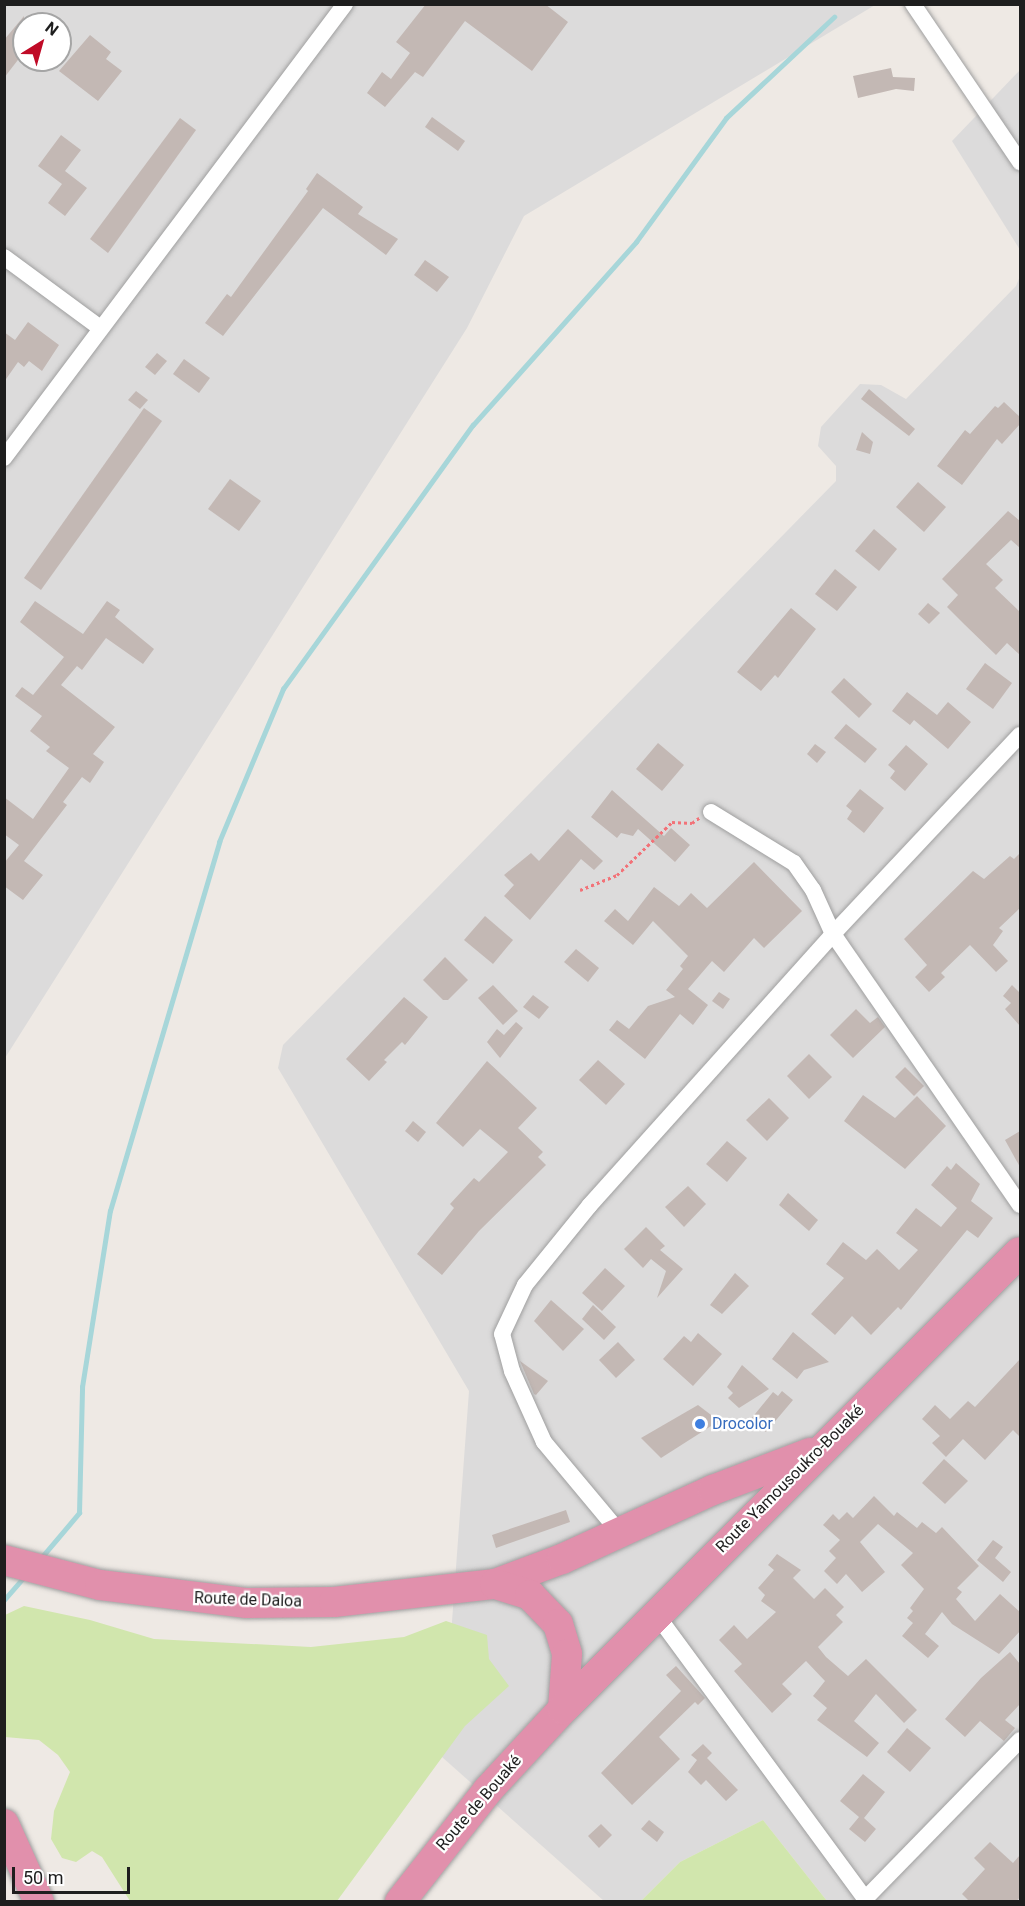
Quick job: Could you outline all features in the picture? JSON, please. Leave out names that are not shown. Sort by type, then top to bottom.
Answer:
[{"type":"highway","name":"Route Yamousoukro-Bouaké","points":[[563,1709],[819,1449],[1020,1251]]},
{"type":"highway","points":[[495,1584],[620,1533],[712,1490],[819,1449]]},
{"type":"highway","name":"Route de Daloa","points":[[4,1560],[100,1586],[247,1604],[334,1602],[495,1584]]},
{"type":"highway","points":[[495,1584],[530,1595],[558,1624],[567,1654],[563,1709]]},
{"type":"highway","name":"Route de Bouaké","points":[[400,1902],[488,1790],[563,1709]]},
{"type":"highway","points":[[4,1824],[39,1902]]},
{"type":"street","points":[[4,458],[99,327],[345,4]]},
{"type":"street","points":[[913,4],[1020,162]]},
{"type":"street","points":[[4,257],[99,327]]},
{"type":"street","points":[[620,1533],[544,1442],[512,1371],[502,1334],[525,1285],[590,1205],[833,934],[1020,735]]},
{"type":"street","points":[[711,812],[794,863],[813,891],[833,934],[1020,1205]]},
{"type":"street","points":[[656,1614],[866,1900],[1020,1740]]},
{"type":"path","points":[[580,890],[617,875],[672,822],[692,822],[711,812]]},
{"type":"shaded area","points":[[5,5],[875,5],[524,216],[467,328],[5,1058]]},
{"type":"shaded area","points":[[1020,70],[1020,250],[952,141]]},
{"type":"shaded area","points":[[1020,276],[1020,1901],[827,1901],[763,1820],[680,1862],[641,1901],[604,1901],[442,1757],[469,1391],[278,1068],[283,1045],[836,481],[836,466],[818,446],[821,427],[860,384],[881,385],[906,399],[1016,286]]},
{"type":"green space","points":[[24,1606],[90,1620],[154,1639],[311,1647],[404,1637],[446,1621],[487,1635],[489,1659],[509,1686],[465,1726],[337,1901],[130,1901],[102,1857],[92,1851],[76,1862],[62,1858],[51,1839],[54,1811],[70,1772],[58,1755],[39,1740],[5,1737],[5,1615]]},
{"type":"green space","points":[[763,1820],[827,1901],[641,1901],[680,1862]]},
{"type":"building","points":[[426,4],[545,4],[568,22],[532,71],[465,21],[423,77],[415,72],[385,107],[367,93],[382,72],[391,79],[410,53],[396,42]]},
{"type":"building","points":[[12,30],[12,68],[4,78],[4,40]]},
{"type":"building","points":[[90,35],[111,52],[106,59],[122,71],[98,101],[60,72],[72,72],[72,56]]},
{"type":"building","points":[[891,68],[893,77],[915,78],[914,91],[896,89],[858,98],[853,76]]},
{"type":"building","points":[[432,117],[465,141],[458,151],[425,127]]},
{"type":"building","points":[[180,118],[196,130],[108,253],[90,239]]},
{"type":"building","points":[[61,135],[81,150],[65,171],[87,188],[65,216],[48,203],[62,184],[38,166]]},
{"type":"building","points":[[317,173],[363,207],[358,214],[398,239],[386,255],[323,208],[223,336],[205,323],[227,294],[231,297],[308,191],[306,189]]},
{"type":"building","points":[[425,260],[449,277],[437,292],[414,275]]},
{"type":"building","points":[[28,322],[59,345],[42,371],[29,361],[24,367],[18,362],[4,382],[4,332],[15,340]]},
{"type":"building","points":[[157,353],[167,361],[155,375],[145,367]]},
{"type":"building","points":[[184,359],[210,378],[199,393],[173,374]]},
{"type":"building","points":[[869,389],[915,429],[909,436],[861,399]]},
{"type":"building","points":[[136,391],[148,400],[140,409],[128,400]]},
{"type":"building","points":[[1004,402],[1020,417],[1020,424],[1002,444],[997,439],[962,485],[937,466],[965,430],[970,434],[995,406],[998,408]]},
{"type":"building","points":[[144,408],[162,421],[41,590],[24,578]]},
{"type":"building","points":[[862,432],[873,442],[870,454],[856,450]]},
{"type":"building","points":[[230,479],[261,501],[239,531],[208,509]]},
{"type":"building","points":[[918,482],[946,507],[924,532],[896,507]]},
{"type":"building","points":[[1008,511],[1020,521],[1020,548],[1011,540],[986,564],[1003,580],[995,588],[1020,612],[1020,655],[1007,643],[996,655],[947,607],[958,595],[942,579]]},
{"type":"building","points":[[874,529],[897,549],[879,571],[855,551]]},
{"type":"building","points":[[835,569],[857,587],[837,611],[815,594]]},
{"type":"building","points":[[35,601],[83,634],[107,601],[120,610],[115,617],[154,649],[143,664],[106,638],[82,670],[77,666],[61,685],[115,727],[93,754],[104,762],[90,783],[82,777],[63,802],[67,805],[24,861],[43,875],[23,900],[4,886],[4,863],[19,845],[4,834],[4,797],[33,819],[69,768],[46,751],[50,747],[30,731],[42,716],[15,696],[22,687],[33,695],[64,657],[20,622]]},
{"type":"building","points":[[928,603],[940,613],[929,624],[918,614]]},
{"type":"building","points":[[791,608],[816,629],[778,678],[775,675],[761,691],[737,672]]},
{"type":"building","points":[[985,663],[1012,683],[993,709],[966,689]]},
{"type":"building","points":[[844,678],[872,704],[859,718],[831,692]]},
{"type":"building","points":[[907,692],[937,715],[948,702],[971,722],[948,749],[914,720],[910,725],[892,711]]},
{"type":"building","points":[[846,724],[877,749],[865,763],[834,738]]},
{"type":"building","points":[[658,743],[684,765],[662,791],[636,769]]},
{"type":"building","points":[[815,744],[826,752],[817,763],[807,754]]},
{"type":"building","points":[[906,745],[928,764],[905,791],[890,778],[895,771],[888,765]]},
{"type":"building","points":[[860,789],[884,808],[864,833],[847,819],[852,811],[846,806]]},
{"type":"building","points":[[612,790],[664,836],[671,828],[690,845],[675,862],[638,829],[633,836],[621,833],[617,838],[591,817]]},
{"type":"building","points":[[568,829],[603,861],[594,870],[581,859],[530,920],[504,896],[514,885],[504,875],[531,853],[539,861]]},
{"type":"building","points":[[1020,853],[1020,908],[999,928],[1003,931],[993,945],[1008,961],[996,972],[970,945],[941,973],[945,977],[929,992],[915,977],[927,965],[904,939],[973,871],[984,879],[1010,856],[1014,859]]},
{"type":"building","points":[[754,862],[802,911],[764,948],[754,938],[724,972],[712,961],[688,989],[708,1005],[693,1025],[680,1014],[645,1059],[609,1030],[617,1020],[629,1029],[648,1006],[675,997],[666,990],[683,969],[680,966],[688,956],[653,921],[633,945],[604,921],[615,909],[628,921],[654,887],[679,906],[691,893],[707,908]]},
{"type":"building","points":[[485,916],[513,940],[493,964],[464,940]]},
{"type":"building","points":[[576,949],[599,968],[588,982],[564,962]]},
{"type":"building","points":[[445,957],[468,980],[448,1000],[443,1000],[423,980]]},
{"type":"building","points":[[493,985],[518,1011],[503,1025],[478,998]]},
{"type":"building","points":[[1012,985],[1020,993],[1020,1026],[1005,1009],[1011,1003],[1003,996]]},
{"type":"building","points":[[719,992],[730,999],[723,1009],[712,1001]]},
{"type":"building","points":[[533,995],[549,1007],[539,1019],[523,1007]]},
{"type":"building","points":[[404,997],[428,1017],[405,1045],[402,1042],[384,1060],[387,1062],[369,1081],[346,1059]]},
{"type":"building","points":[[856,1009],[870,1023],[878,1017],[885,1027],[853,1058],[830,1035]]},
{"type":"building","points":[[516,1022],[523,1028],[500,1058],[487,1042],[497,1029],[504,1035]]},
{"type":"building","points":[[809,1054],[832,1077],[809,1099],[787,1076]]},
{"type":"building","points":[[598,1060],[625,1084],[606,1105],[579,1080]]},
{"type":"building","points":[[487,1061],[537,1108],[518,1128],[543,1152],[538,1157],[546,1165],[479,1231],[442,1275],[417,1254],[454,1208],[450,1204],[474,1178],[479,1182],[508,1152],[480,1129],[463,1147],[436,1123]]},
{"type":"building","points":[[905,1067],[924,1086],[914,1096],[895,1077]]},
{"type":"building","points":[[863,1095],[895,1118],[917,1096],[946,1126],[905,1169],[844,1121]]},
{"type":"building","points":[[769,1098],[789,1118],[767,1141],[746,1120]]},
{"type":"building","points":[[413,1121],[426,1132],[418,1142],[405,1131]]},
{"type":"building","points":[[1020,1131],[1020,1167],[1005,1140]]},
{"type":"building","points":[[727,1141],[747,1158],[727,1182],[706,1164]]},
{"type":"building","points":[[956,1163],[980,1184],[971,1201],[993,1218],[978,1238],[967,1230],[901,1310],[898,1307],[871,1335],[852,1316],[835,1335],[811,1314],[844,1278],[826,1264],[843,1242],[866,1260],[877,1249],[899,1270],[918,1250],[896,1233],[916,1208],[941,1227],[957,1208],[931,1185],[947,1166],[951,1170]]},
{"type":"building","points":[[688,1186],[706,1204],[684,1227],[665,1207]]},
{"type":"building","points":[[788,1193],[818,1220],[809,1231],[779,1205]]},
{"type":"building","points":[[646,1227],[665,1246],[660,1250],[683,1269],[657,1298],[666,1271],[651,1259],[643,1268],[624,1249]]},
{"type":"building","points":[[605,1268],[625,1286],[602,1311],[582,1293]]},
{"type":"building","points":[[735,1273],[749,1286],[722,1314],[710,1305]]},
{"type":"building","points":[[551,1300],[584,1329],[563,1351],[534,1321]]},
{"type":"building","points":[[593,1305],[616,1327],[604,1340],[582,1319]]},
{"type":"building","points":[[793,1332],[829,1362],[804,1370],[797,1379],[772,1359]]},
{"type":"building","points":[[698,1333],[722,1354],[693,1386],[663,1359],[684,1336],[691,1342]]},
{"type":"building","points":[[618,1342],[635,1360],[616,1378],[599,1360]]},
{"type":"building","points":[[1020,1359],[1020,1437],[1013,1430],[985,1460],[963,1439],[946,1457],[932,1443],[940,1436],[922,1419],[935,1405],[950,1419],[968,1401],[975,1407]]},
{"type":"building","points":[[520,1361],[548,1381],[536,1395],[534,1394]]},
{"type":"building","points":[[742,1365],[769,1389],[739,1408],[728,1398],[733,1393],[727,1387]]},
{"type":"building","points":[[782,1391],[793,1400],[766,1432],[751,1419],[773,1392],[778,1396]]},
{"type":"building","points":[[698,1405],[719,1421],[661,1458],[641,1438]]},
{"type":"building","points":[[944,1459],[968,1481],[945,1504],[922,1483]]},
{"type":"building","points":[[874,1496],[894,1516],[897,1512],[917,1528],[922,1522],[936,1533],[942,1527],[979,1566],[957,1588],[962,1592],[956,1599],[975,1621],[1000,1594],[1020,1612],[1020,1631],[999,1654],[952,1624],[942,1612],[925,1634],[939,1646],[928,1658],[902,1636],[913,1623],[907,1618],[913,1611],[910,1608],[924,1589],[901,1565],[913,1553],[878,1524],[860,1542],[885,1572],[862,1592],[846,1574],[837,1584],[824,1571],[836,1558],[829,1551],[840,1540],[823,1525],[833,1514],[839,1520],[847,1512],[853,1518]]},
{"type":"building","points":[[566,1510],[570,1522],[496,1548],[492,1535]]},
{"type":"building","points":[[993,1540],[1003,1547],[995,1558],[1011,1572],[1003,1582],[977,1560]]},
{"type":"building","points":[[777,1554],[801,1570],[793,1578],[814,1599],[825,1588],[844,1607],[836,1615],[843,1622],[818,1647],[826,1657],[848,1676],[866,1659],[917,1710],[904,1723],[876,1694],[854,1721],[879,1743],[867,1757],[817,1720],[827,1708],[813,1696],[825,1681],[806,1661],[782,1684],[792,1694],[772,1713],[734,1671],[742,1664],[719,1640],[734,1625],[747,1639],[776,1612],[761,1601],[765,1595],[758,1588],[774,1570],[768,1565]]},
{"type":"building","points":[[1010,1652],[1020,1664],[1020,1704],[1005,1720],[1015,1728],[1004,1741],[980,1721],[965,1737],[945,1719],[981,1678]]},
{"type":"building","points":[[676,1666],[705,1698],[698,1705],[695,1702],[659,1737],[680,1759],[632,1805],[601,1773],[681,1691],[666,1675]]},
{"type":"building","points":[[907,1728],[931,1748],[910,1772],[887,1752]]},
{"type":"building","points":[[703,1744],[712,1753],[707,1758],[738,1790],[726,1801],[706,1780],[701,1785],[688,1772],[697,1760],[691,1755]]},
{"type":"building","points":[[863,1774],[885,1792],[864,1818],[876,1829],[865,1842],[849,1829],[859,1817],[840,1801]]},
{"type":"building","points":[[649,1820],[664,1832],[657,1842],[641,1829]]},
{"type":"building","points":[[601,1824],[612,1835],[599,1848],[588,1836]]},
{"type":"building","points":[[990,1842],[1013,1863],[1020,1855],[1020,1897],[1016,1902],[970,1902],[962,1894],[985,1869],[974,1858]]},
{"type":"waterway","points":[[41,1558],[79,1513],[82,1387],[110,1211],[219,842],[283,689],[473,425],[636,242],[726,118],[834,17]]},
{"type":"waterway","points":[[4,1600],[25,1576]]},
{"type":"place","name":"Drocolor","points":[[700,1424]]}]
